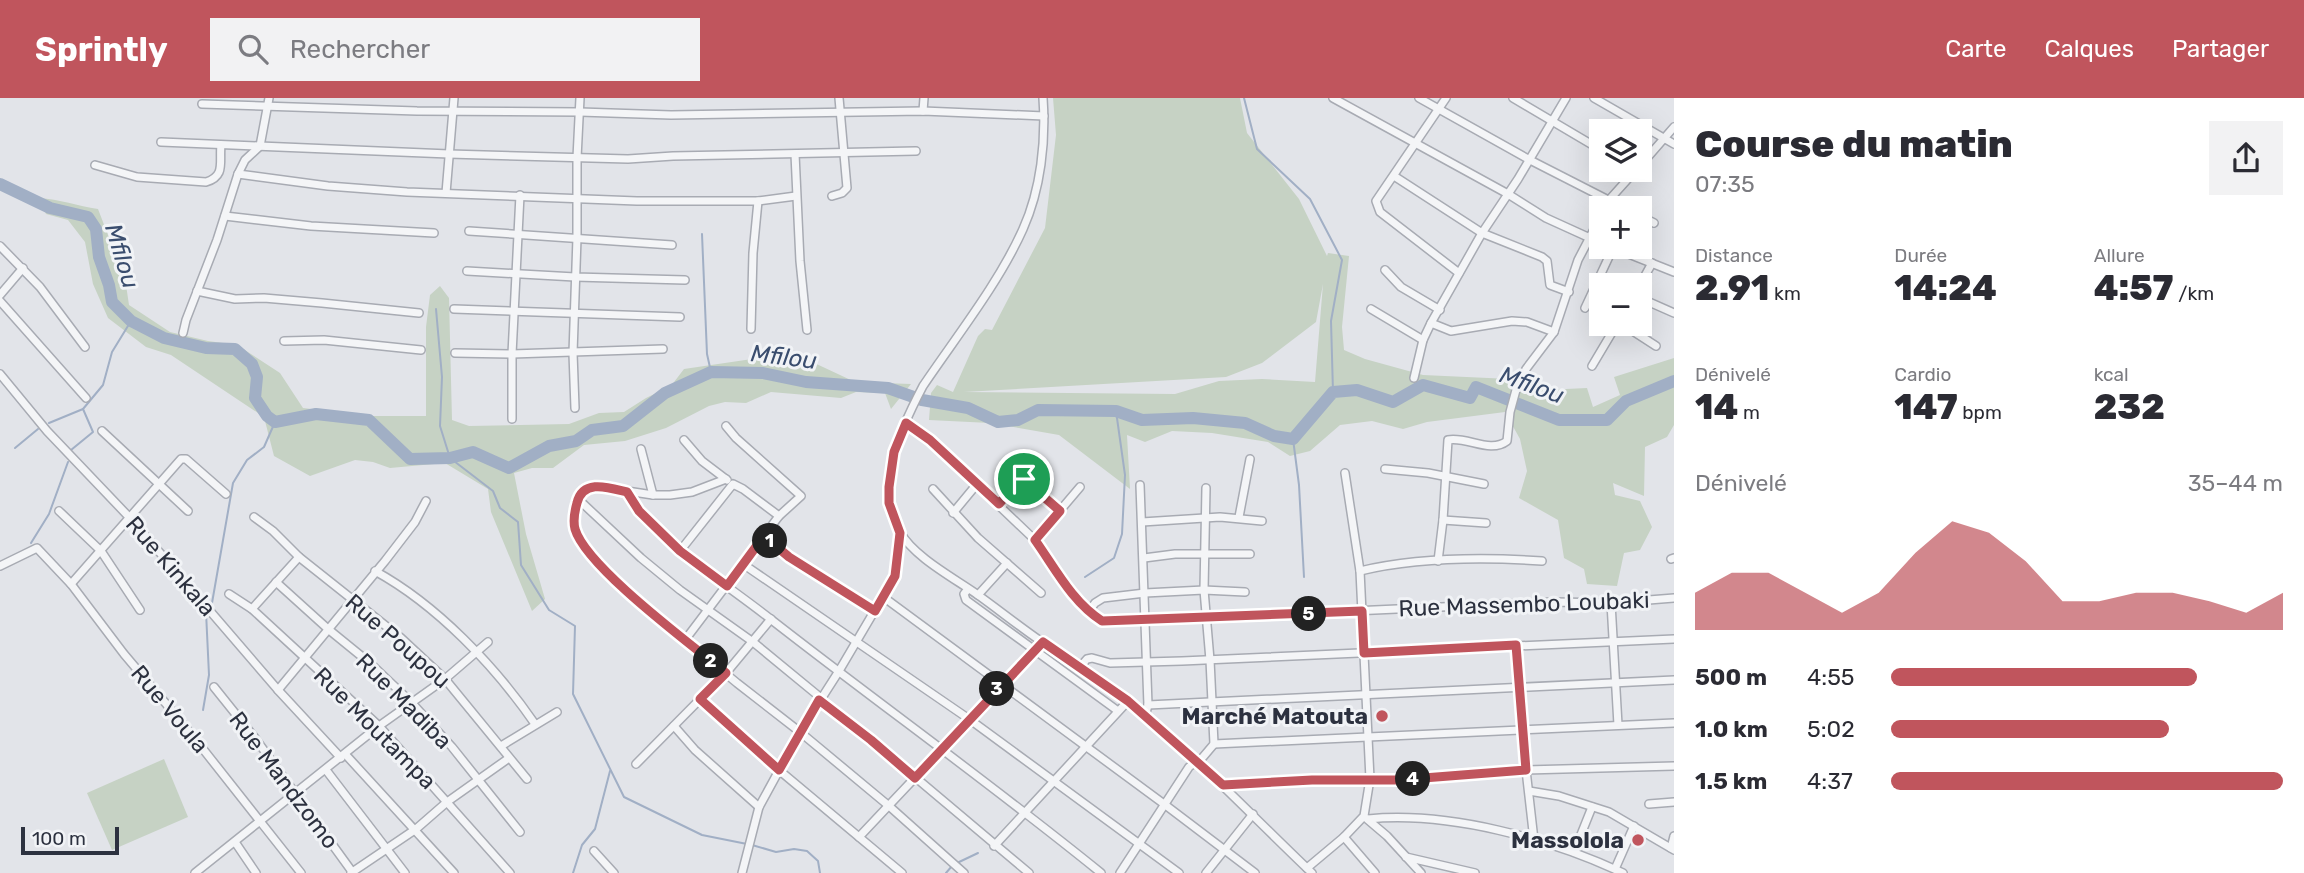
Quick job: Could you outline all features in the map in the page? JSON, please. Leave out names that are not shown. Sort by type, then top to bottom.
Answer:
[{"type":"street","points":[[446,193],[454,98]]},
{"type":"street","points":[[575,408],[573,314],[580,98]]},
{"type":"street","points":[[832,196],[847,188],[839,98]]},
{"type":"street","points":[[923,111],[924,98]]},
{"type":"street","points":[[1043,98],[1044,116],[1038,176],[1024,228],[1004,264],[923,386],[894,452],[889,503],[900,533],[930,562],[1128,701],[1223,785],[1309,871],[1366,818],[1412,817],[1534,840],[1574,852],[1623,873]]},
{"type":"street","points":[[1333,98],[1508,194],[1546,218],[1589,238]]},
{"type":"street","points":[[1419,98],[1601,196]]},
{"type":"street","points":[[1446,98],[1376,201],[1380,212],[1459,273]]},
{"type":"street","points":[[1513,98],[1589,142]]},
{"type":"street","points":[[1413,378],[1423,340],[1431,323],[1482,233],[1530,160],[1566,98]]},
{"type":"street","points":[[1594,98],[1674,144]]},
{"type":"street","points":[[183,333],[238,174],[244,160],[260,146],[269,101]]},
{"type":"street","points":[[202,103],[269,101],[315,108],[580,111],[671,115],[923,111],[1044,116]]},
{"type":"street","points":[[1652,152],[1674,128]]},
{"type":"street","points":[[162,142],[628,159],[916,151]]},
{"type":"street","points":[[95,165],[137,177],[206,182],[219,174],[221,145]]},
{"type":"street","points":[[795,154],[807,331]]},
{"type":"street","points":[[238,174],[328,186],[636,201],[758,201],[796,196]]},
{"type":"street","points":[[1394,176],[1482,233],[1542,257],[1547,261],[1550,285],[1569,292]]},
{"type":"street","points":[[1612,196],[1625,182]]},
{"type":"street","points":[[512,419],[512,354],[520,195]]},
{"type":"street","points":[[751,329],[753,253],[758,201]]},
{"type":"street","points":[[225,216],[312,226],[434,233]]},
{"type":"street","points":[[469,231],[672,244]]},
{"type":"street","points":[[1438,561],[1448,440],[1460,439],[1493,446],[1507,441],[1516,390],[1526,369],[1555,332],[1578,260],[1589,240]]},
{"type":"street","points":[[0,246],[58,309],[85,347]]},
{"type":"street","points":[[1586,308],[1607,259]]},
{"type":"street","points":[[1642,259],[1674,272]]},
{"type":"street","points":[[1647,273],[1652,263]]},
{"type":"street","points":[[0,295],[23,268]]},
{"type":"street","points":[[1385,270],[1401,287],[1440,310]]},
{"type":"street","points":[[467,271],[685,279]]},
{"type":"street","points":[[197,291],[235,299],[264,298],[419,313]]},
{"type":"street","points":[[0,301],[86,398]]},
{"type":"street","points":[[1652,303],[1674,313]]},
{"type":"street","points":[[454,309],[680,317]]},
{"type":"street","points":[[1371,309],[1423,340]]},
{"type":"street","points":[[1431,323],[1451,331],[1512,321],[1527,322],[1555,332]]},
{"type":"street","points":[[1592,366],[1610,336]]},
{"type":"street","points":[[1641,336],[1656,346]]},
{"type":"street","points":[[284,341],[324,340],[421,350]]},
{"type":"street","points":[[455,353],[573,353],[663,349]]},
{"type":"street","name":"Rue Kinkala","points":[[0,374],[47,431],[130,518],[278,690],[416,829],[454,873]]},
{"type":"street","name":"Rue Massembo Loubaki","points":[[906,423],[930,440],[999,504],[1035,540],[1066,586],[1098,619],[1107,622],[1541,603],[1611,603],[1674,598]]},
{"type":"street","points":[[685,640],[779,516],[801,496],[726,426]]},
{"type":"street","points":[[102,431],[188,510]]},
{"type":"street","points":[[684,440],[702,461],[779,516]]},
{"type":"street","points":[[641,449],[653,495]]},
{"type":"street","points":[[71,584],[183,458],[226,494]]},
{"type":"street","points":[[1239,517],[1250,459]]},
{"type":"street","points":[[1385,469],[1428,473],[1483,484]]},
{"type":"street","points":[[1345,473],[1360,571],[1370,779],[1366,818]]},
{"type":"street","points":[[999,504],[1022,478],[1060,511]]},
{"type":"street","points":[[729,482],[692,492],[653,495],[594,486],[583,491],[578,499],[573,526],[582,545],[635,599],[889,806],[964,873]]},
{"type":"street","points":[[680,551],[729,482]]},
{"type":"street","points":[[953,513],[977,484]]},
{"type":"street","points":[[1140,485],[1148,705],[1145,717]]},
{"type":"street","points":[[1035,540],[1080,486]]},
{"type":"street","points":[[1120,873],[1189,767],[1203,757],[1214,744],[1204,590],[1206,488]]},
{"type":"street","points":[[933,489],[953,513],[1041,593]]},
{"type":"street","points":[[627,492],[639,511],[680,551],[943,748],[1101,873]]},
{"type":"street","points":[[578,499],[641,558],[752,642],[1029,873]]},
{"type":"street","points":[[278,690],[415,522],[426,501]]},
{"type":"street","points":[[59,510],[101,551],[140,610]]},
{"type":"street","name":"Rue Poupou","points":[[254,517],[273,531],[299,557],[401,638],[445,678],[527,779]]},
{"type":"street","points":[[1142,522],[1239,517],[1262,521]]},
{"type":"street","points":[[1443,520],[1486,523]]},
{"type":"street","points":[[742,873],[759,807],[800,732],[895,576],[900,533]]},
{"type":"street","points":[[764,536],[789,557],[875,611]]},
{"type":"street","name":"Rue Voula","points":[[0,566],[37,548],[71,584],[124,654],[301,873]]},
{"type":"street","points":[[1144,558],[1175,554],[1250,554]]},
{"type":"street","points":[[252,609],[299,557]]},
{"type":"street","points":[[1360,571],[1401,564],[1492,558],[1542,561]]},
{"type":"street","points":[[976,608],[1007,562]]},
{"type":"street","points":[[743,564],[970,719],[1179,873]]},
{"type":"street","points":[[375,571],[410,593],[496,672],[535,724]]},
{"type":"street","name":"Rue Madiba","points":[[276,582],[327,629],[371,664],[412,704],[452,747],[520,832]]},
{"type":"street","points":[[968,589],[964,597],[976,608],[1118,711]]},
{"type":"street","points":[[1089,611],[1099,599],[1145,593],[1204,590],[1245,592]]},
{"type":"street","name":"Rue Moutampa","points":[[229,594],[252,609],[379,726],[510,873]]},
{"type":"street","points":[[882,596],[1255,873]]},
{"type":"street","points":[[1611,603],[1618,725]]},
{"type":"street","points":[[636,764],[726,673],[771,619]]},
{"type":"street","points":[[1002,628],[1010,619]]},
{"type":"street","points":[[1080,667],[1087,659],[1092,658],[1110,663],[1210,660],[1674,639]]},
{"type":"street","points":[[200,872],[260,820],[379,726],[412,704],[488,642]]},
{"type":"street","points":[[859,837],[1043,642]]},
{"type":"street","points":[[1516,645],[1534,840]]},
{"type":"street","points":[[1148,705],[1674,680]]},
{"type":"street","name":"Rue Mandzomo","points":[[214,687],[296,793],[352,873]]},
{"type":"street","points":[[700,699],[779,770],[902,873]]},
{"type":"street","points":[[995,846],[1128,701]]},
{"type":"street","points":[[500,746],[557,712]]},
{"type":"street","points":[[1214,744],[1674,723]]},
{"type":"street","points":[[674,726],[695,750],[759,807]]},
{"type":"street","points":[[352,873],[416,829],[447,802],[509,758]]},
{"type":"street","points":[[1223,785],[1398,780],[1526,770],[1674,765]]},
{"type":"street","points":[[326,770],[405,873]]},
{"type":"street","points":[[1529,790],[1559,796],[1609,812],[1672,849],[1674,836]]},
{"type":"street","points":[[1649,804],[1674,802]]},
{"type":"street","points":[[1574,852],[1592,807]]},
{"type":"street","points":[[1206,873],[1253,814]]},
{"type":"street","points":[[1366,818],[1387,835],[1421,873]]},
{"type":"street","points":[[1615,869],[1634,826]]},
{"type":"street","points":[[1344,837],[1374,873]]},
{"type":"street","points":[[235,842],[256,873]]},
{"type":"street","points":[[594,851],[614,873]]},
{"type":"street","points":[[1405,856],[1475,873]]},
{"type":"green space","points":[[1053,98],[1240,98],[1247,133],[1299,199],[1327,256],[1328,253],[1349,256],[1342,327],[1344,350],[1365,359],[1423,375],[1510,379],[1523,391],[1587,388],[1593,407],[1620,395],[1614,377],[1674,358],[1674,425],[1667,437],[1645,447],[1644,496],[1613,483],[1615,495],[1640,501],[1652,527],[1640,550],[1624,553],[1617,586],[1587,584],[1584,569],[1564,558],[1558,520],[1519,498],[1527,471],[1520,439],[1505,412],[1427,422],[1403,429],[1372,421],[1340,425],[1310,451],[1290,456],[1268,442],[1212,433],[1172,431],[1145,442],[1127,435],[1130,489],[1059,435],[990,423],[929,420],[931,393],[937,385],[953,392],[978,336],[985,329],[992,330],[1045,228],[1056,135]],"holes":[[[1323,284],[1315,382],[1262,379],[1219,381],[1175,394],[964,392],[1226,377],[1262,363],[1316,322]]]},
{"type":"green space","points":[[39,198],[98,209],[108,235],[122,258],[129,305],[170,332],[237,345],[280,373],[303,408],[372,416],[426,416],[426,327],[430,295],[440,286],[449,298],[452,420],[469,426],[569,424],[599,413],[624,412],[671,386],[684,369],[793,353],[855,382],[911,384],[891,409],[885,393],[856,392],[841,398],[771,392],[746,403],[725,402],[709,406],[666,428],[625,441],[584,445],[553,468],[532,468],[514,473],[526,534],[545,599],[532,611],[491,512],[488,489],[445,463],[390,468],[355,460],[310,476],[274,456],[264,417],[171,355],[146,347],[108,318],[93,284],[85,242],[68,220],[46,214]]},
{"type":"green space","points":[[164,759],[188,817],[112,850],[87,793]]},
{"type":"waterway","points":[[1244,98],[1257,149],[1310,199],[1342,260],[1331,321],[1333,392]]},
{"type":"waterway","name":"Mfilou","points":[[0,184],[50,208],[88,217],[96,229],[99,257],[112,302],[131,321],[164,338],[206,348],[235,349],[252,364],[257,377],[255,398],[267,416],[275,422],[316,414],[369,420],[410,459],[450,458],[473,452],[509,468],[549,446],[576,441],[592,430],[623,426],[665,393],[711,372],[763,373],[806,382],[888,388],[922,400],[968,408],[998,422],[1018,420],[1038,410],[1116,411],[1142,420],[1193,418],[1245,423],[1274,436],[1293,439],[1333,392],[1357,390],[1393,402],[1423,385],[1470,398],[1476,387],[1559,420],[1607,420],[1626,401],[1674,381]]},
{"type":"waterway","points":[[702,234],[707,354],[711,372]]},
{"type":"waterway","points":[[436,309],[442,377],[440,426],[450,458],[493,491],[500,508],[518,522],[521,565],[549,610],[575,626],[573,694],[624,797],[702,835],[747,844]]},
{"type":"waterway","points":[[71,450],[93,432],[83,409],[103,385],[112,352],[131,321]]},
{"type":"waterway","points":[[49,423],[83,409]]},
{"type":"waterway","points":[[1085,577],[1114,558],[1122,534],[1125,475],[1116,411]]},
{"type":"waterway","points":[[212,603],[233,483],[247,460],[264,447],[275,422]]},
{"type":"waterway","points":[[15,448],[38,429]]},
{"type":"waterway","points":[[1293,439],[1299,485],[1304,577]]},
{"type":"waterway","points":[[31,543],[49,514],[68,462]]},
{"type":"waterway","points":[[203,710],[209,675],[206,612]]},
{"type":"waterway","points":[[573,873],[582,845],[595,829],[610,771]]},
{"type":"waterway","points":[[752,845],[776,852],[794,849],[807,851],[818,861],[820,873]]},
{"type":"waterway","points":[[957,863],[978,853]]},
{"type":"waterway","points":[[946,873],[952,866]]},
{"type":"place","name":"Marché Matouta","points":[[1382,716]]},
{"type":"place","name":"Massolola","points":[[1638,840]]},
{"type":"route","points":[[906,423],[930,440],[999,504],[1018,481],[1024,479],[1060,511],[1035,540],[1066,586],[1102,621],[1362,611],[1364,653],[1516,645],[1526,770],[1398,780],[1312,780],[1223,785],[1128,701],[1043,642],[915,778],[819,700],[779,770],[700,699],[726,673],[635,599],[588,553],[573,526],[578,499],[583,491],[594,486],[627,492],[639,511],[680,551],[727,586],[764,536],[823,580],[875,611],[895,576],[900,533],[889,503],[889,487],[894,452],[906,423]]}]
